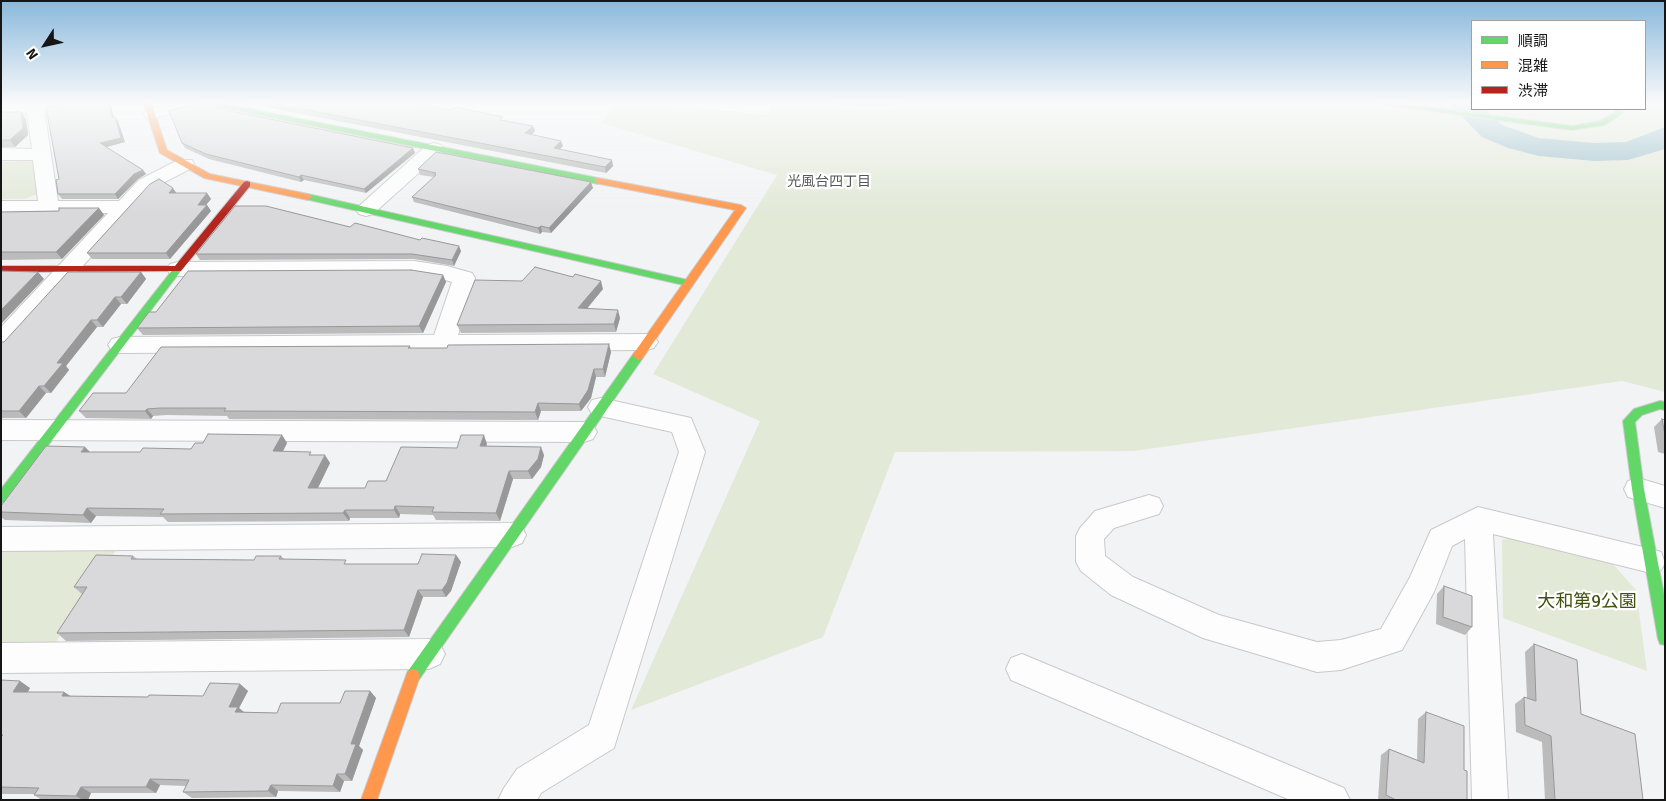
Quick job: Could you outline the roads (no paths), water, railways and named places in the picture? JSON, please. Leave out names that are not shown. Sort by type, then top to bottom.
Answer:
[{"type":"main road","points":[[159,139],[163,152],[207,176],[688,283]]},
{"type":"main road","points":[[370,800],[410,681],[741,208],[387,139]]},
{"type":"main road","points":[[1,498],[178,269],[248,184]]},
{"type":"main road","points":[[1,269],[178,269]]},
{"type":"main road","points":[[1665,406],[1660,405],[1638,412],[1629,421],[1638,489],[1665,639]]},
{"type":"street","points":[[40,139],[49,207]]},
{"type":"street","points":[[366,210],[434,149]]},
{"type":"street","points":[[1,154],[41,154]]},
{"type":"street","points":[[1,342],[146,184],[185,164]]},
{"type":"street","points":[[1,207],[124,207]]},
{"type":"street","points":[[178,269],[414,268],[439,271],[464,278],[444,342]]},
{"type":"street","points":[[120,346],[444,342],[646,342]]},
{"type":"street","points":[[516,800],[529,781],[602,736],[692,452],[682,425],[601,407]]},
{"type":"street","points":[[1,430],[584,432]]},
{"type":"street","points":[[1638,489],[1665,497]]},
{"type":"street","points":[[1149,506],[1105,519],[1090,536],[1091,562],[1122,586],[1214,628],[1317,657],[1341,655],[1391,640],[1423,583],[1441,538],[1478,519],[1651,561]]},
{"type":"street","points":[[1478,519],[1490,800]]},
{"type":"street","points":[[1,539],[512,535]]},
{"type":"street","points":[[1,658],[429,654]]},
{"type":"street","points":[[1022,669],[1328,799]]},
{"type":"waterway","points":[[1512,139],[1539,147],[1594,152],[1628,151],[1660,139]]},
{"type":"district","name":"光風台四丁目","points":[[829,182]]},
{"type":"park label","name":"大和第9公園","points":[[1587,602]]}]
